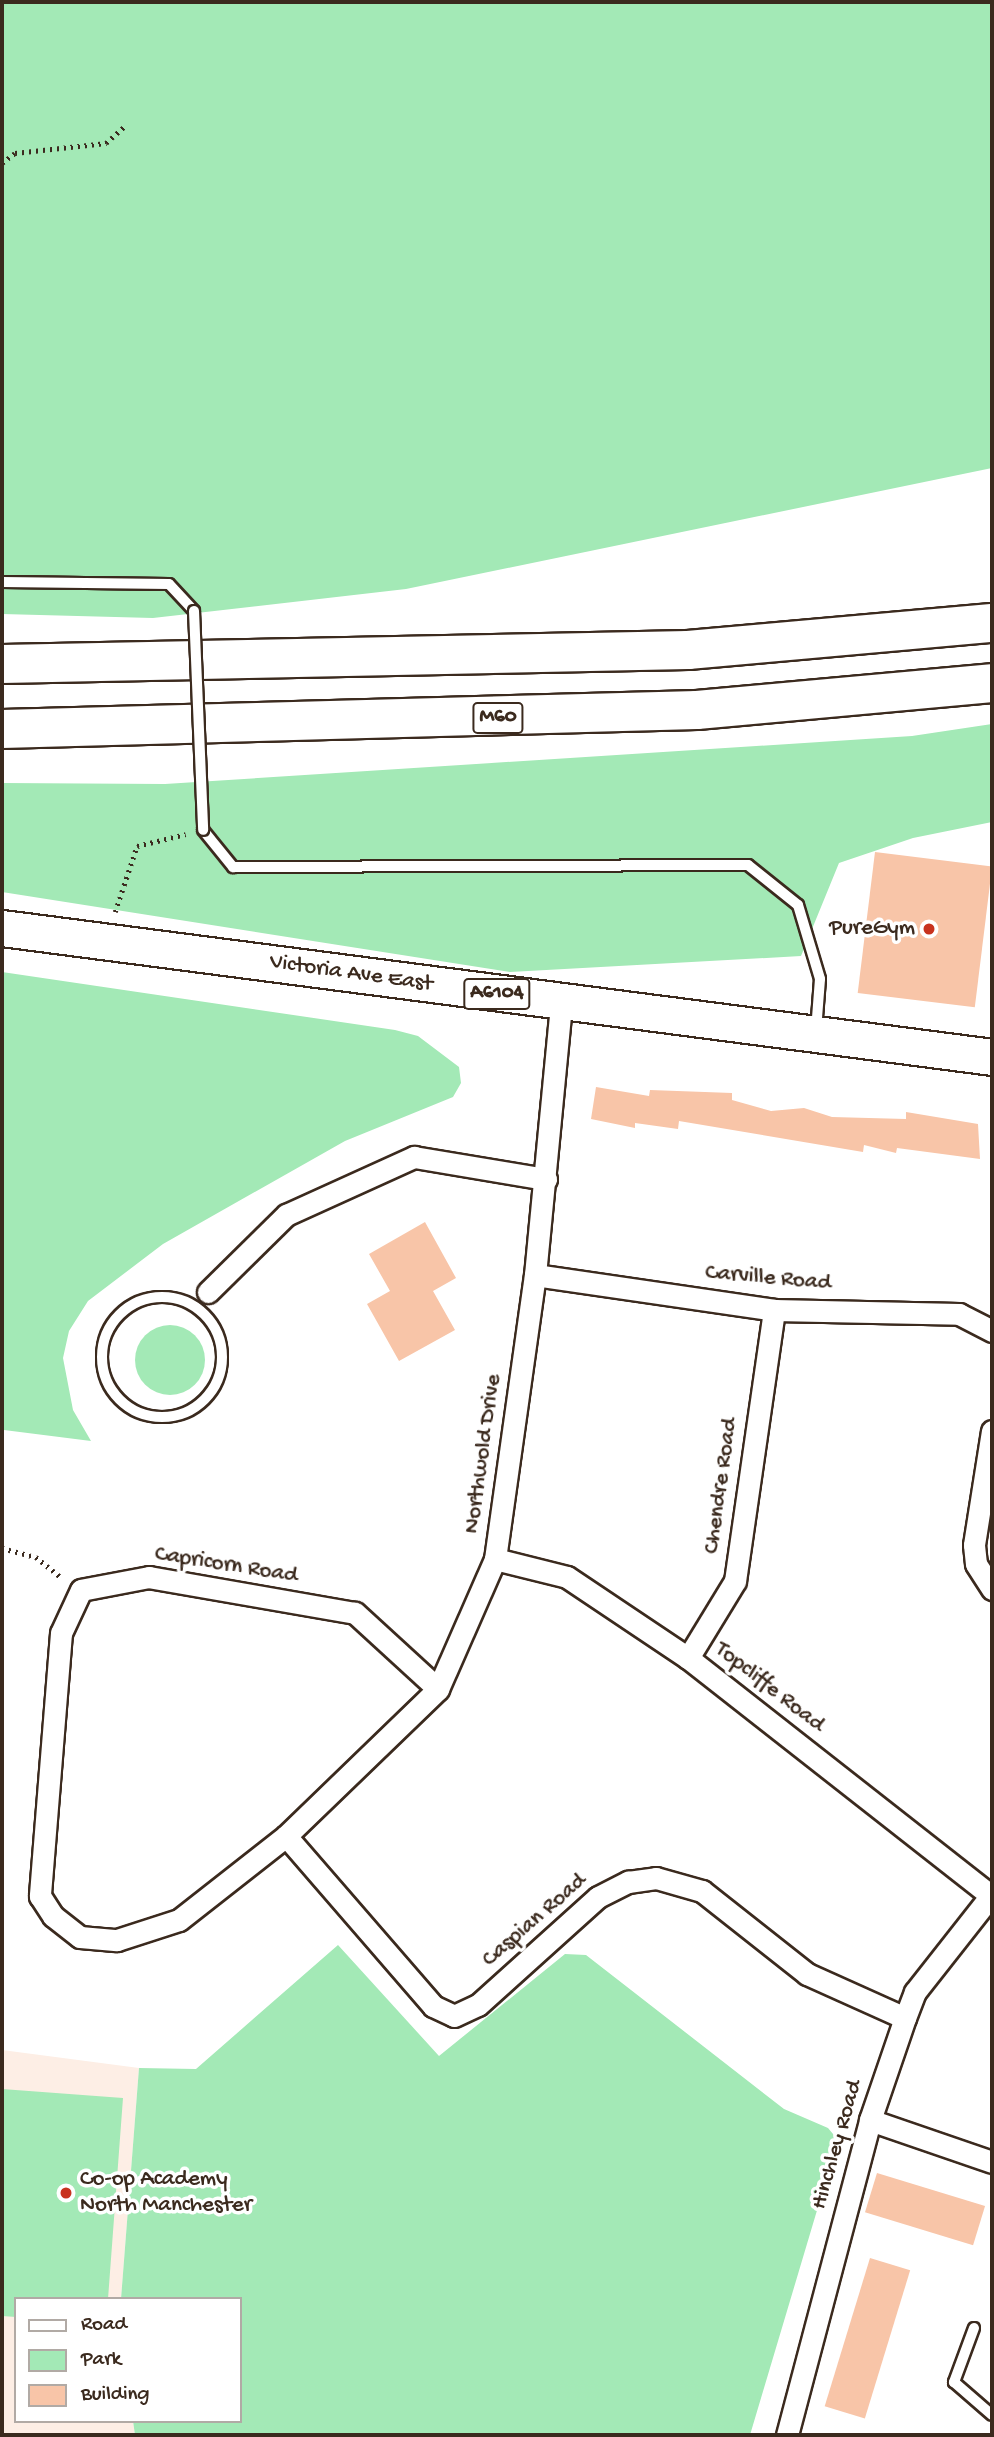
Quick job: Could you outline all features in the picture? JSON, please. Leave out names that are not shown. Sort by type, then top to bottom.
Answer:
[{"type":"highway","points":[[2,664],[688,650],[992,623]]},
{"type":"highway","name":"M60","points":[[2,729],[683,711],[992,683]]},
{"type":"main road","name":"Victoria Ave East","points":[[2,928],[110,940],[561,1003],[992,1057]]},
{"type":"street","name":"Northwold Drive","points":[[286,1836],[439,1689],[495,1559],[535,1275],[561,1003]]},
{"type":"street","points":[[204,1301],[286,1215],[414,1157],[546,1179]]},
{"type":"street","name":"Carville Road","points":[[535,1275],[774,1310],[959,1314],[992,1332]]},
{"type":"street","name":"Chendre Road","points":[[688,1658],[735,1581],[774,1310]]},
{"type":"street","points":[[992,1432],[974,1545],[976,1564],[992,1589]]},
{"type":"street","name":"Topcliffe Road","points":[[495,1559],[567,1577],[688,1658],[991,1894]]},
{"type":"street","name":"Capricorn Road","points":[[81,1590],[149,1577],[355,1613],[439,1689]]},
{"type":"street","points":[[81,1590],[61,1633],[38,1878],[40,1896],[53,1916],[80,1937],[146,1934],[213,1899],[286,1836]]},
{"type":"street","name":"Caspian Road","points":[[286,1836],[433,2006],[454,2016],[478,2005],[598,1896],[628,1882],[656,1878],[702,1891],[807,1974],[905,2018]]},
{"type":"street","name":"Hinchley Road","points":[[787,2435],[870,2120],[905,2018],[915,1992],[991,1894]]},
{"type":"street","points":[[870,2120],[992,2162]]},
{"type":"lane","points":[[2,582],[169,584],[194,611],[203,830],[233,867],[748,865],[798,905],[820,979],[816,1033]]},
{"type":"lane","points":[[154,1296],[204,1301],[217,1330],[223,1354],[219,1379],[205,1400],[171,1416],[134,1410],[114,1394],[103,1371],[103,1346],[112,1322],[130,1305],[154,1296]]},
{"type":"lane","points":[[974,2328],[954,2382],[992,2415]]},
{"type":"path","points":[[2,163],[15,153],[106,143],[124,127]]},
{"type":"path","points":[[110,940],[118,894],[136,846],[203,830]]},
{"type":"path","points":[[2,1548],[36,1557],[81,1590]]},
{"type":"shaded area","name":"Co-op Academy North Manchester","points":[[2,2050],[139,2068],[121,2297],[14,2297],[14,2423],[133,2423],[135,2435],[2,2435]]},
{"type":"green space","points":[[2,2],[992,2],[992,468],[406,589],[153,618],[2,614]]},
{"type":"green space","points":[[992,724],[992,822],[913,838],[839,863],[801,956],[510,972],[2,892],[2,783],[165,784],[912,736]]},
{"type":"green space","points":[[2,972],[395,1030],[418,1036],[459,1067],[461,1083],[453,1097],[345,1141],[163,1244],[88,1301],[69,1331],[63,1358],[73,1410],[91,1441],[4,1430],[2,1439]]},
{"type":"green space","points":[[170,1325],[195,1335],[205,1360],[195,1385],[170,1395],[145,1385],[135,1360],[145,1335]]},
{"type":"green space","points":[[338,1945],[439,2056],[565,1954],[586,1955],[784,2109],[828,2128],[838,2140],[750,2435],[135,2435],[133,2423],[242,2423],[242,2297],[121,2297],[139,2068],[196,2069]]},
{"type":"green space","name":"Co-op Academy North Manchester","points":[[2,2089],[123,2098],[108,2297],[14,2297],[14,2317],[2,2316]]},
{"type":"building","name":"PureGym","points":[[875,852],[992,866],[975,1007],[858,993]]},
{"type":"building","points":[[596,1087],[649,1096],[650,1090],[732,1093],[732,1100],[771,1111],[804,1108],[832,1117],[906,1119],[906,1112],[978,1124],[980,1159],[897,1148],[896,1153],[864,1145],[863,1152],[679,1121],[678,1129],[635,1123],[635,1128],[591,1119]]},
{"type":"building","points":[[425,1222],[456,1278],[433,1291],[455,1330],[399,1361],[367,1304],[390,1291],[369,1254]]},
{"type":"building","points":[[877,2173],[985,2206],[973,2245],[865,2212]]},
{"type":"building","points":[[870,2258],[910,2270],[865,2419],[825,2406]]},
{"type":"place","name":"PureGym","points":[[929,929]]},
{"type":"place","name":"Co-op Academy North Manchester","points":[[66,2193]]}]
